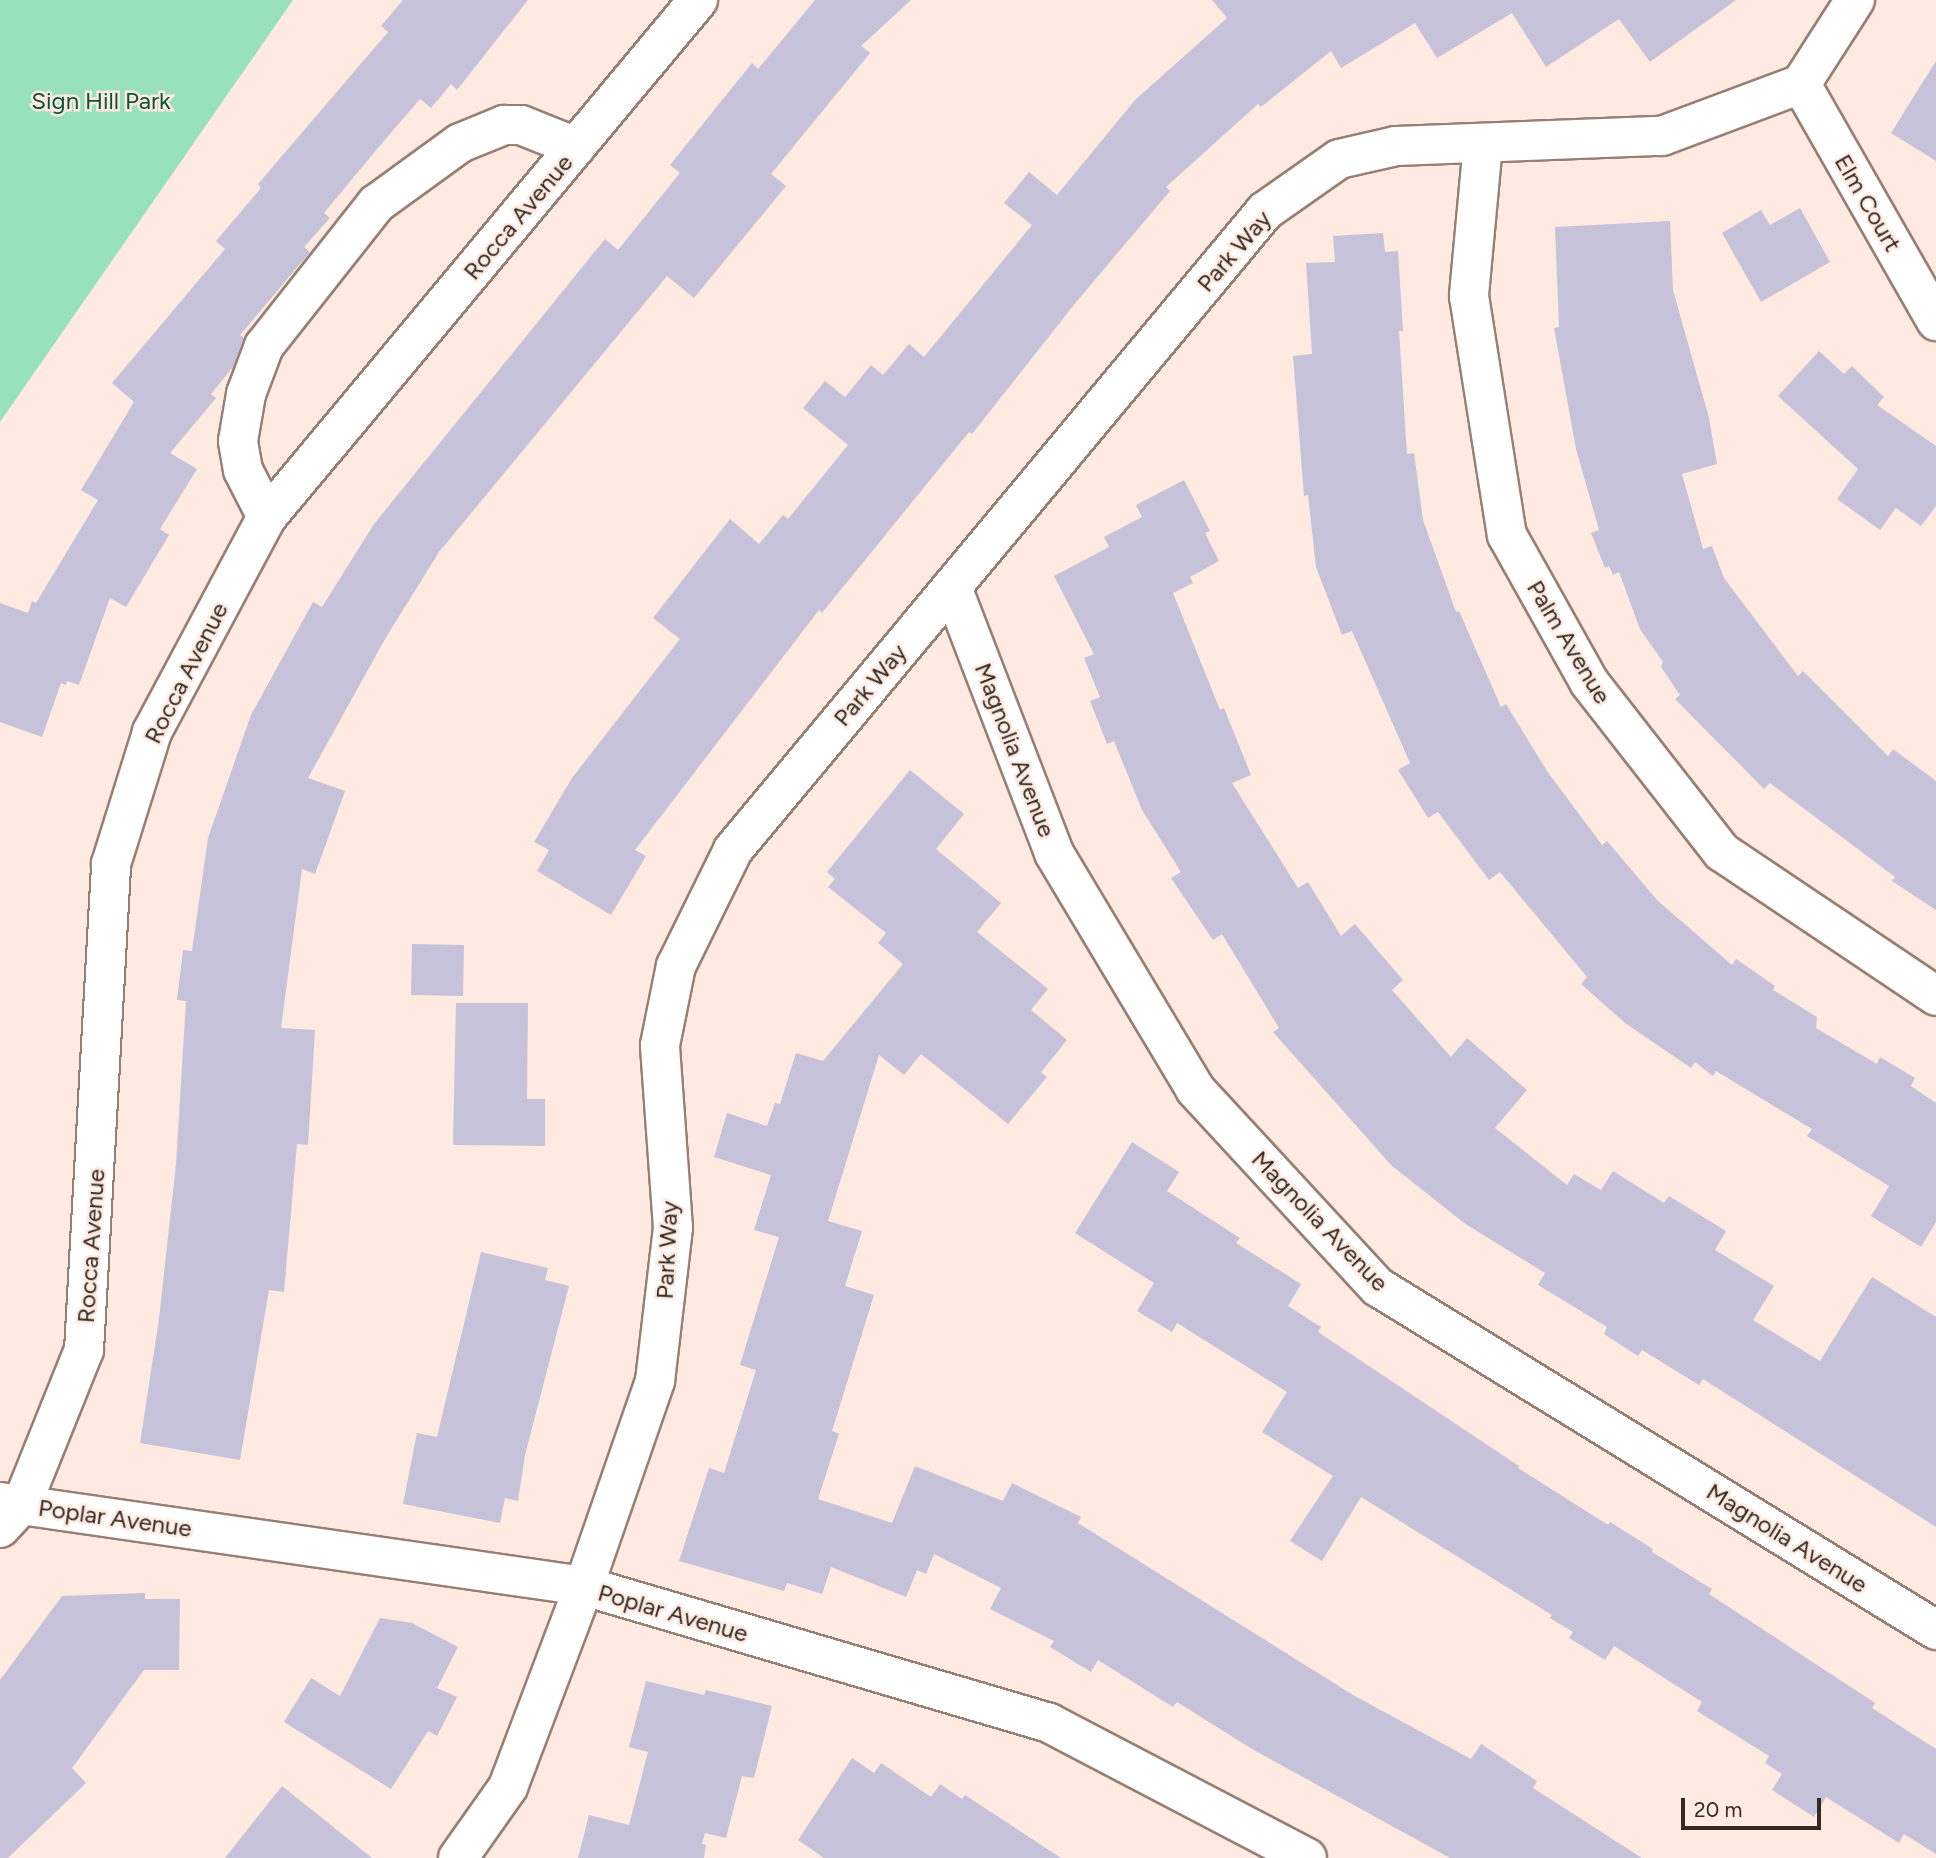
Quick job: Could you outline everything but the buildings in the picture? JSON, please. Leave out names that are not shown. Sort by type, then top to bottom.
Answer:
[{"type":"street","name":"Rocca Avenue","points":[[7,1511],[84,1350],[111,864],[152,732],[267,517],[698,0]]},
{"type":"street","points":[[1801,84],[1855,0]]},
{"type":"street","name":"Park Way","points":[[458,1858],[508,1787],[584,1586],[655,1381],[673,1228],[660,1045],[676,967],[733,850],[1265,211],[1339,159],[1396,146],[1662,136],[1801,84]]},
{"type":"street","name":"Elm Court","points":[[1801,84],[1936,321]]},
{"type":"street","points":[[267,517],[243,470],[239,441],[246,394],[264,346],[376,204],[460,143],[504,125],[521,125],[576,147]]},
{"type":"street","name":"Palm Avenue","points":[[1483,144],[1469,296],[1507,535],[1589,682],[1722,852],[1936,996]]},
{"type":"street","name":"Magnolia Avenue","points":[[952,587],[1054,853],[1195,1089],[1378,1287],[1936,1630]]},
{"type":"street","name":"Poplar Avenue","points":[[7,1511],[584,1586],[1049,1723],[1307,1858]]},
{"type":"green space","name":"Sign Hill Park","points":[[0,0],[293,0],[0,422]]}]
